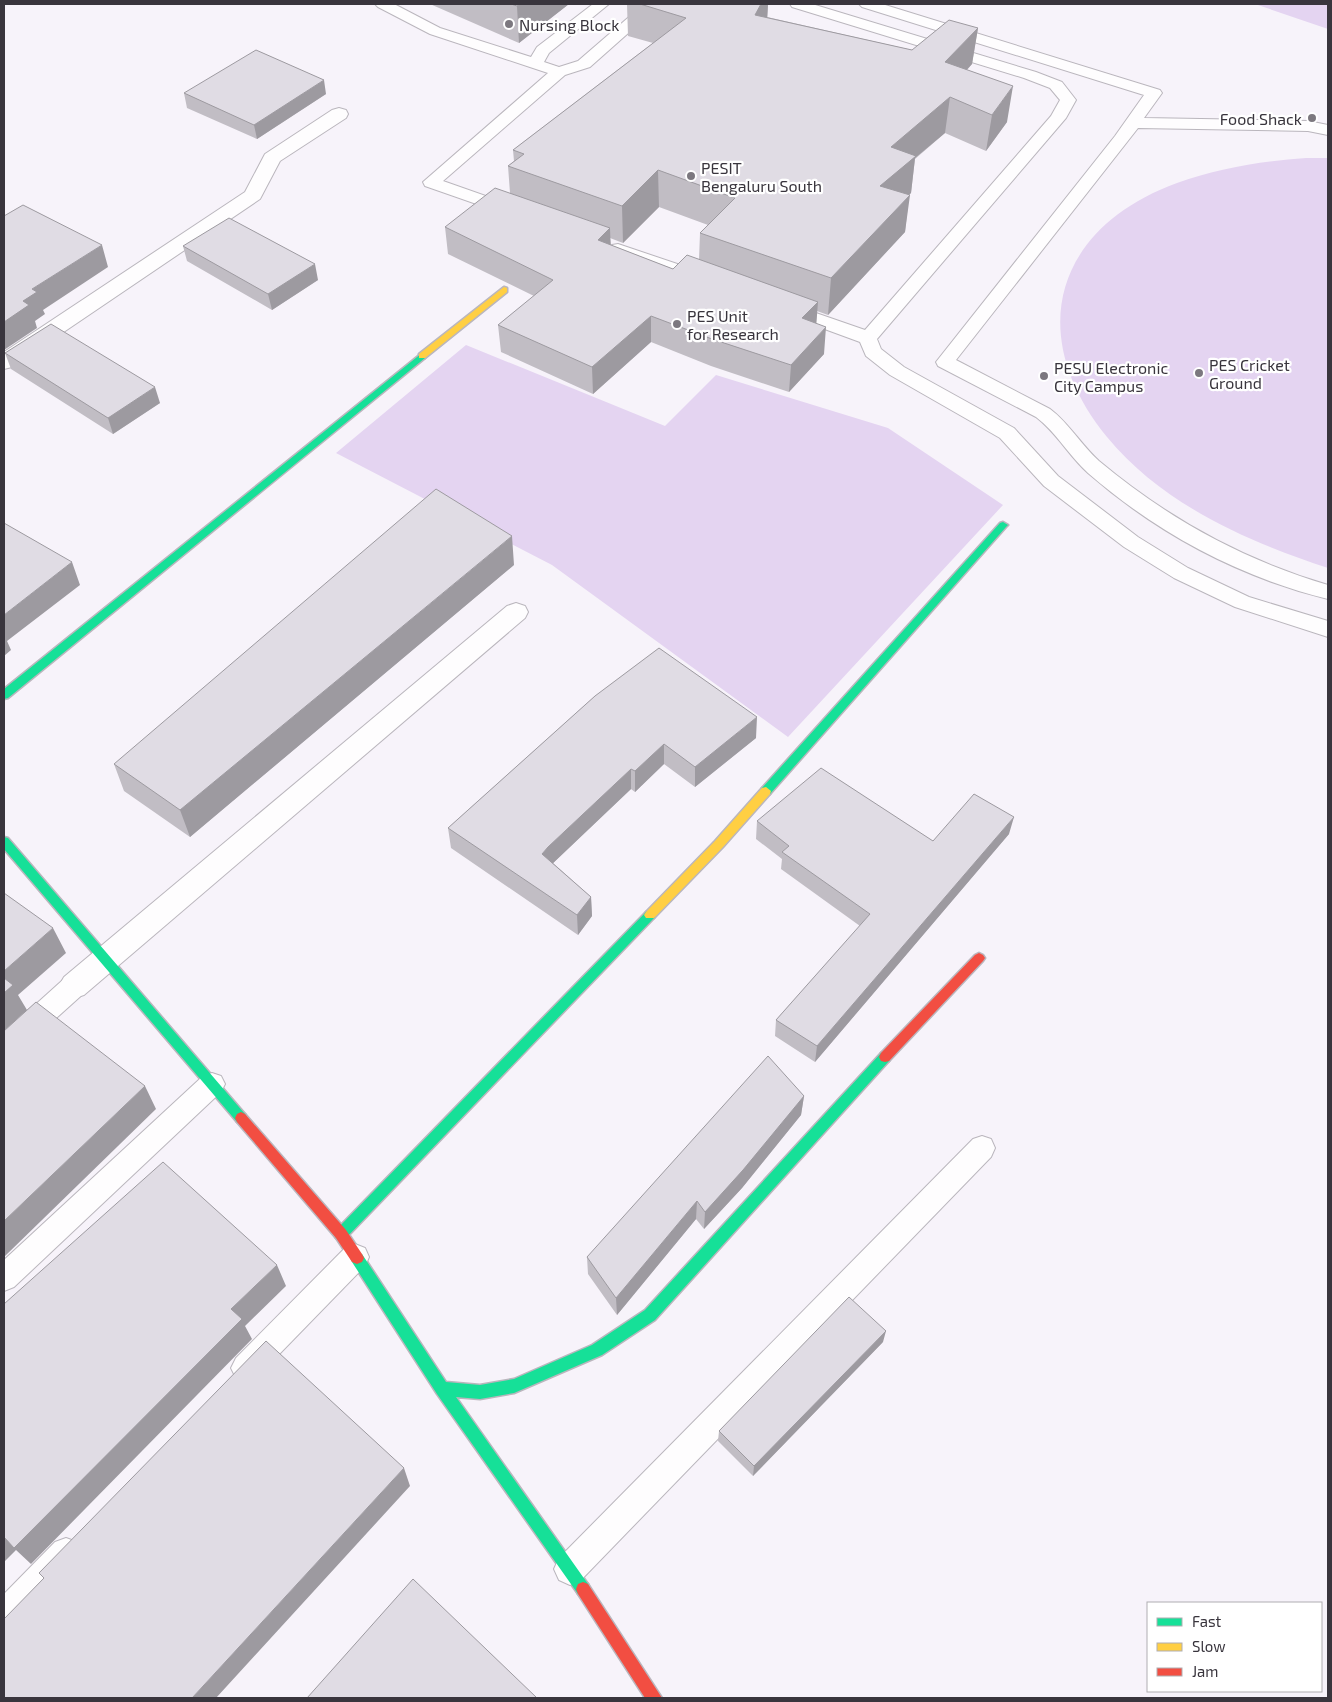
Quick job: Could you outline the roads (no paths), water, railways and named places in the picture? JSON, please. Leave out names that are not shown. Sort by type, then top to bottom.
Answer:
[{"type":"street","points":[[4,362],[253,195],[272,158],[340,114]]},
{"type":"street","points":[[4,695],[504,290]]},
{"type":"street","points":[[341,1234],[719,844],[1003,526]]},
{"type":"street","points":[[74,986],[516,612]]},
{"type":"street","points":[[4,841],[341,1234],[442,1389],[570,1569],[654,1698]]},
{"type":"street","points":[[442,1389],[480,1392],[514,1386],[597,1350],[650,1315],[846,1099],[979,958]]},
{"type":"lane","points":[[383,4],[435,31],[559,72]]},
{"type":"lane","points":[[535,64],[543,50],[602,4]]},
{"type":"lane","points":[[524,215],[431,182],[559,72],[584,64],[653,4]]},
{"type":"lane","points":[[797,4],[1030,76],[1056,86],[1068,100],[1058,118],[868,338]]},
{"type":"lane","points":[[867,4],[1154,93],[945,362],[905,374]]},
{"type":"lane","points":[[1133,122],[1308,126],[1328,130]]},
{"type":"lane","points":[[598,242],[719,285]]},
{"type":"lane","points":[[775,305],[868,338]]},
{"type":"lane","points":[[868,338],[873,352],[897,371],[1007,433],[1070,472],[1163,519],[1208,546],[1261,570],[1328,592]]},
{"type":"lane","points":[[945,362],[1045,414],[1070,472],[1131,542],[1181,573],[1242,602],[1328,629]]},
{"type":"lane","points":[[4,1049],[74,986]]},
{"type":"lane","points":[[4,1278],[212,1084]]},
{"type":"lane","points":[[570,1569],[982,1148]]},
{"type":"lane","points":[[230,1384],[355,1257]]},
{"type":"lane","points":[[4,1616],[86,1532]]},
{"type":"place","name":"Nursing Block","points":[[509,24]]},
{"type":"place","name":"Food Shack","points":[[1312,118]]},
{"type":"place","name":"PESIT Bengaluru South","points":[[691,176]]},
{"type":"place","name":"PES Unit for Research","points":[[677,324]]},
{"type":"place","name":"PES Cricket Ground","points":[[1199,373]]},
{"type":"place","name":"PESU Electronic City Campus","points":[[1044,376]]}]
